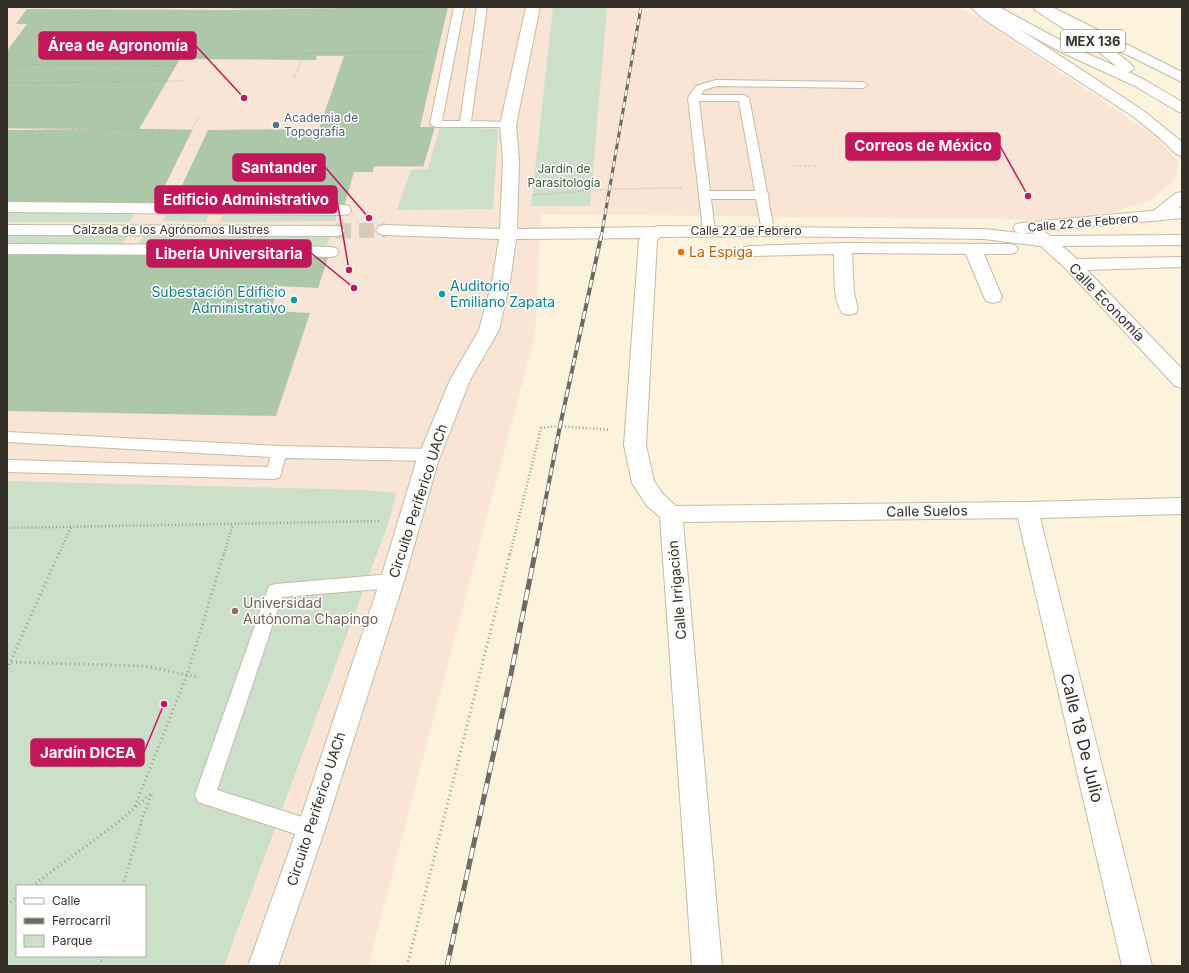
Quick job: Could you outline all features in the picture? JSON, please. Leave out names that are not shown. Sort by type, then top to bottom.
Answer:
[{"type":"main road","name":"Circuito Periferico UACh","points":[[264,966],[311,829],[392,581],[430,455],[460,380],[489,330],[501,282],[508,234],[511,196],[511,159],[508,125],[533,7]]},
{"type":"main road","points":[[978,7],[987,15],[1139,114],[1168,137],[1182,151]]},
{"type":"main road","name":"MEX 136","points":[[989,7],[1068,50],[1140,83],[1182,108]]},
{"type":"main road","points":[[1041,7],[1182,78]]},
{"type":"main road","name":"MEX 136","points":[[1041,7],[1104,49],[1134,73],[1140,83]]},
{"type":"main road","points":[[1068,50],[1182,133]]},
{"type":"main road","points":[[1158,216],[1182,197]]},
{"type":"main road","name":"Calzada de los Agrónomos Ilustres","points":[[7,207],[343,210]]},
{"type":"main road","name":"Calle 22 de Febrero","points":[[984,234],[1029,227],[1182,213]]},
{"type":"main road","name":"Calle Economía","points":[[1029,227],[1051,244],[1072,265],[1182,381]]},
{"type":"main road","name":"Calzada de los Agrónomos Ilustres","points":[[7,230],[336,231]]},
{"type":"main road","points":[[385,230],[508,234]]},
{"type":"main road","points":[[659,231],[651,235],[648,240],[635,445],[643,483],[655,500],[672,514]]},
{"type":"main road","name":"Calle 22 de Febrero","points":[[508,234],[659,231],[768,231],[984,234],[1051,244],[1182,240]]},
{"type":"main road","points":[[750,251],[843,248],[973,250],[1051,244]]},
{"type":"main road","points":[[843,248],[845,293],[849,309]]},
{"type":"main road","name":"Calzada de los Agrónomos Ilustres","points":[[7,249],[268,250],[330,252]]},
{"type":"main road","points":[[973,250],[993,297]]},
{"type":"main road","points":[[1072,265],[1182,262]]},
{"type":"main road","name":"Calle Suelos","points":[[672,514],[1027,510],[1182,506]]},
{"type":"main road","name":"Calle 18 De Julio","points":[[1027,510],[1137,966]]},
{"type":"main road","name":"Calle Irrigación","points":[[672,514],[707,966]]},
{"type":"lane","points":[[459,7],[436,124],[508,125]]},
{"type":"lane","points":[[466,125],[482,7]]},
{"type":"lane","points":[[709,231],[693,98],[700,88],[716,83],[863,85]]},
{"type":"lane","points":[[693,98],[744,98],[763,195],[768,231]]},
{"type":"lane","points":[[704,192],[763,195]]},
{"type":"lane","points":[[7,437],[279,452],[430,455]]},
{"type":"lane","points":[[7,466],[274,473],[279,452]]},
{"type":"lane","points":[[311,829],[205,795],[275,591],[392,581]]},
{"type":"path","points":[[294,78],[305,53],[450,52]]},
{"type":"path","points":[[7,64],[176,66]]},
{"type":"path","points":[[7,83],[184,81]]},
{"type":"path","points":[[153,209],[200,114]]},
{"type":"path","points":[[372,172],[374,166],[424,166],[436,124]]},
{"type":"path","points":[[7,128],[192,130]]},
{"type":"path","points":[[793,166],[817,166]]},
{"type":"path","points":[[511,196],[610,189],[704,192]]},
{"type":"path","points":[[407,966],[541,428],[560,426],[612,430],[635,445]]},
{"type":"path","points":[[7,528],[410,520]]},
{"type":"path","points":[[136,806],[187,675],[233,524]]},
{"type":"path","points":[[7,669],[71,527]]},
{"type":"path","points":[[9,662],[145,666],[197,677]]},
{"type":"path","points":[[33,885],[117,823],[152,792],[143,816],[123,885]]},
{"type":"path","points":[[7,905],[16,898]]},
{"type":"shaded area","name":"Universidad Autónoma Chapingo","points":[[7,7],[957,7],[979,18],[1155,136],[1179,162],[1175,179],[1151,200],[1110,213],[1065,220],[541,214],[535,335],[368,966],[7,966]]},
{"type":"green space","points":[[220,7],[393,7],[241,10]]},
{"type":"green space","points":[[448,7],[420,127],[435,127],[423,166],[374,166],[372,172],[354,172],[343,210],[171,209],[208,130],[319,129],[344,56],[317,56],[316,60],[180,59],[139,129],[192,130],[153,209],[7,207],[7,130],[109,129],[7,128],[7,51],[27,24],[16,24],[27,9],[241,10]]},
{"type":"green space","name":"Jardín de Parasitología","points":[[553,7],[607,7],[590,206],[531,206]]},
{"type":"green space","points":[[440,127],[498,129],[493,209],[397,210],[411,170],[428,169]]},
{"type":"green space","points":[[7,211],[135,212],[130,222],[7,222]]},
{"type":"green space","points":[[338,212],[335,221],[220,222],[224,213]]},
{"type":"green space","points":[[167,213],[209,213],[206,222],[163,221]]},
{"type":"green space","points":[[7,235],[129,235],[121,245],[7,245]]},
{"type":"green space","points":[[143,237],[330,237],[326,247],[138,246]]},
{"type":"green space","points":[[7,249],[330,252],[318,288],[278,286],[271,311],[310,313],[276,416],[7,411]]},
{"type":"green space","points":[[7,481],[364,490],[396,493],[389,521],[224,966],[7,966]]},
{"type":"tunnel","points":[[336,231],[385,230]]},
{"type":"railway","points":[[601,238],[641,7]]},
{"type":"railway","points":[[535,554],[560,426],[601,237]]},
{"type":"railway","points":[[447,966],[511,674],[535,553]]},
{"type":"place","name":"Área de Agronomía","points":[[244,98]]},
{"type":"place","name":"Academia de Topografía","points":[[276,125]]},
{"type":"place","name":"Correos de México","points":[[1028,196]]},
{"type":"place","name":"Santander","points":[[369,218]]},
{"type":"place","name":"La Espiga","points":[[681,252]]},
{"type":"place","name":"Edificio Administrativo","points":[[349,270]]},
{"type":"place","name":"Libería Universitaria","points":[[354,288]]},
{"type":"place","name":"Auditorio Emiliano Zapata","points":[[442,294]]},
{"type":"place","name":"Subestación Edificio Administrativo","points":[[294,300]]},
{"type":"place","name":"Universidad Autónoma Chapingo","points":[[235,611]]},
{"type":"place","name":"Jardín DICEA","points":[[164,704]]}]
